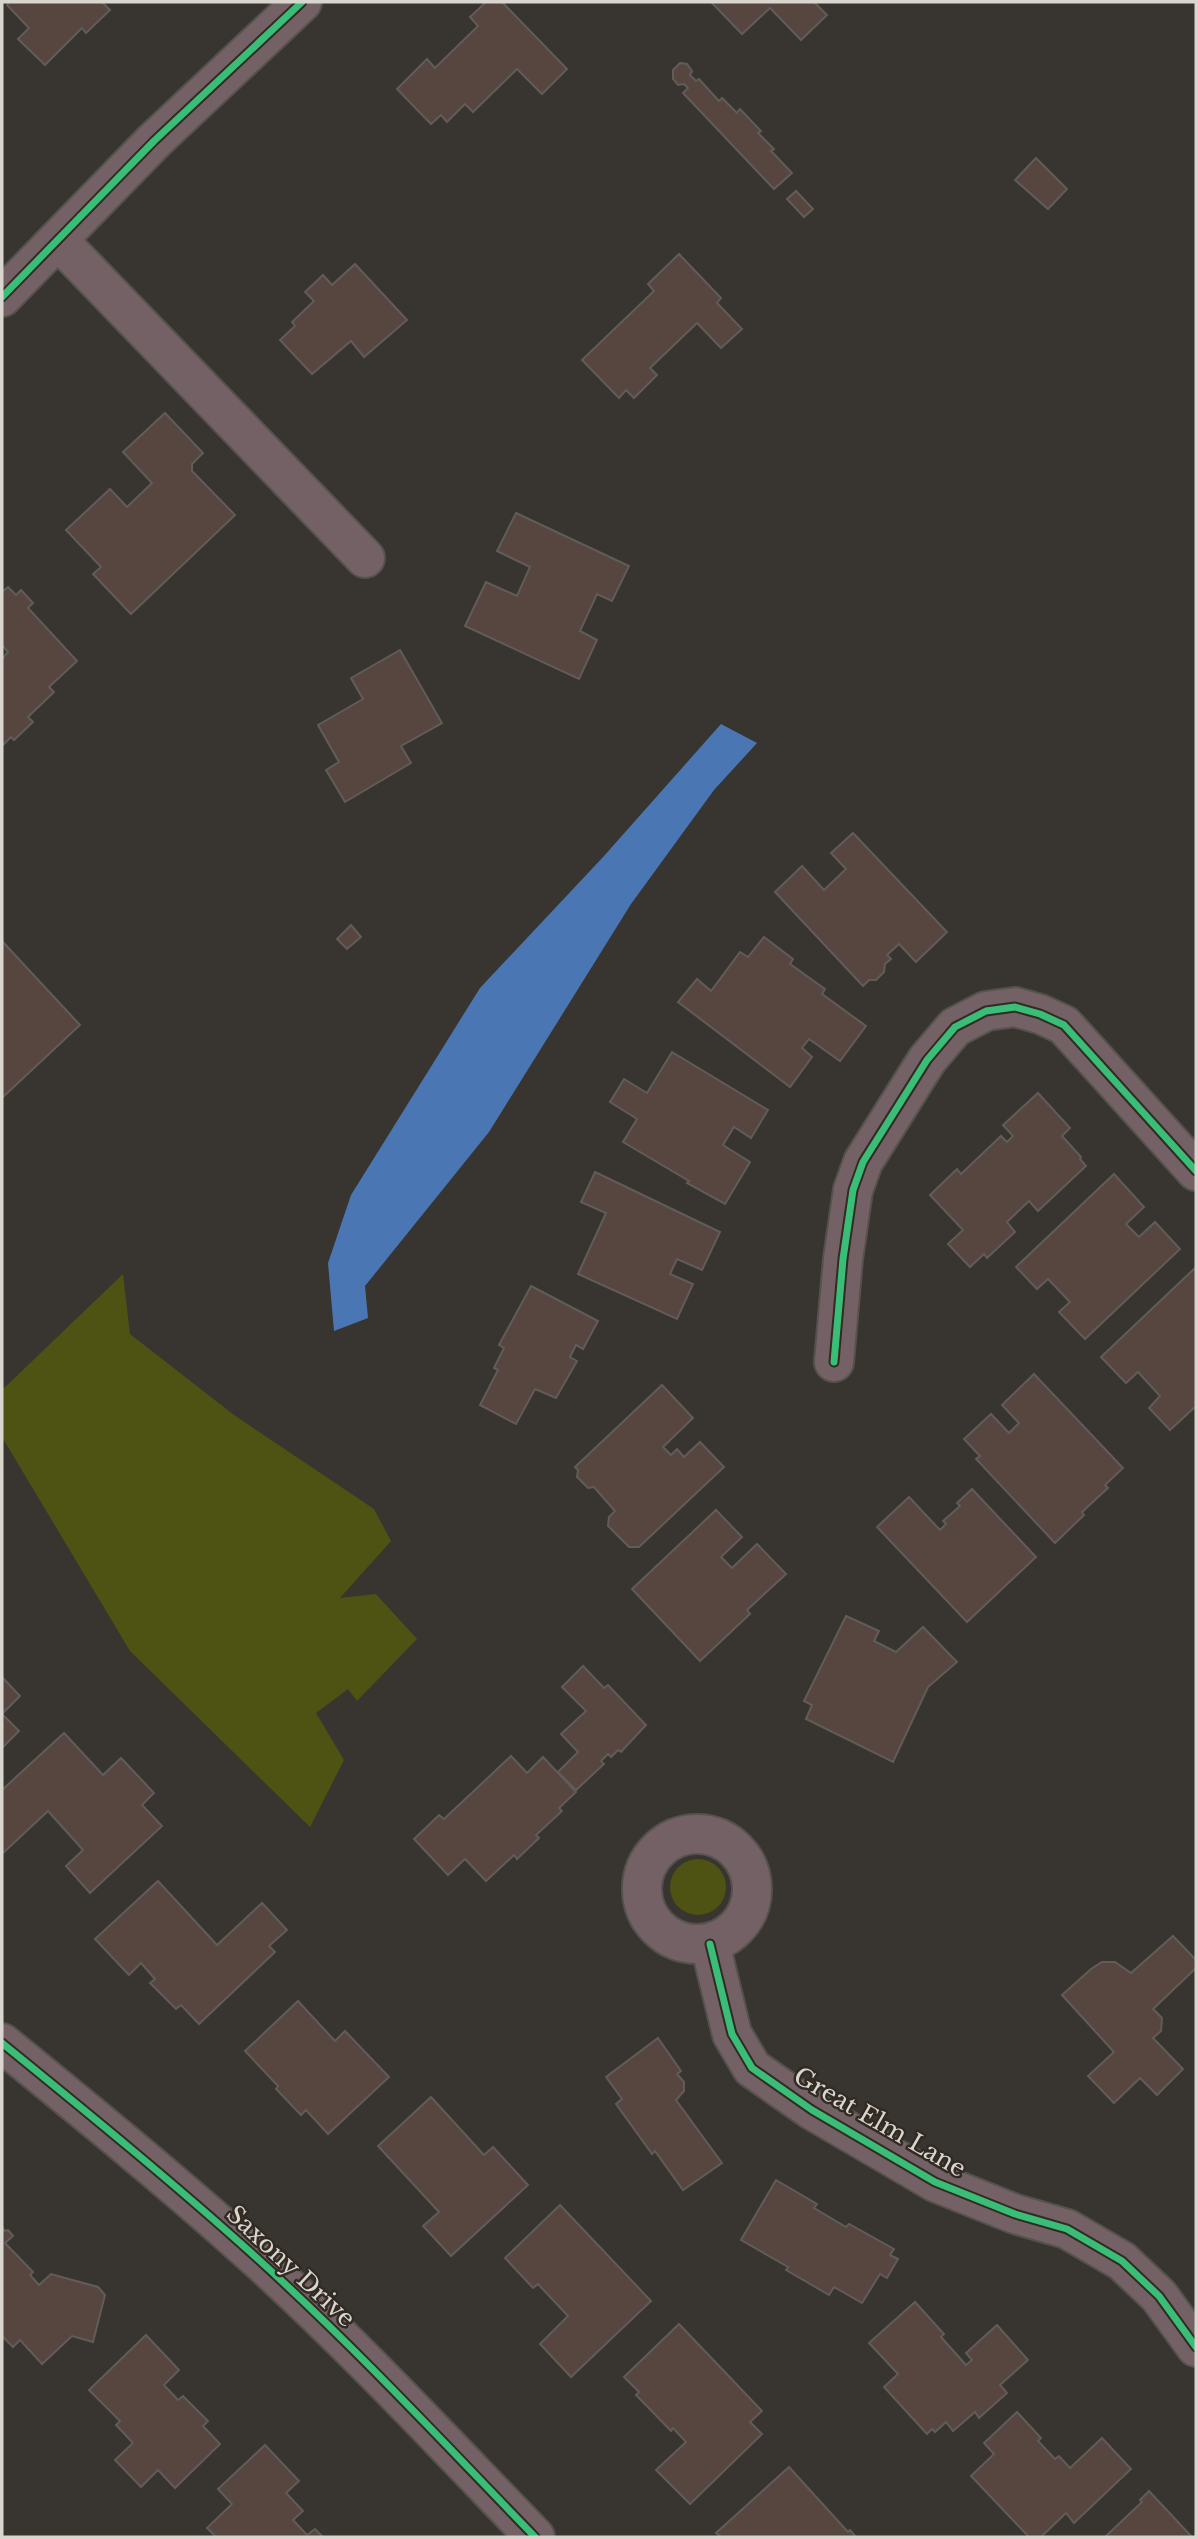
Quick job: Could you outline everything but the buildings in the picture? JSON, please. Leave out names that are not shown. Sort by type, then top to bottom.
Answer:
[{"type":"street","points":[[2,297],[154,141],[302,2]]},
{"type":"street","points":[[58,240],[365,558]]},
{"type":"street","points":[[834,1362],[843,1259],[853,1190],[863,1162],[927,1060],[955,1027],[986,1011],[1015,1007],[1064,1025],[1196,1171]]},
{"type":"street","name":"Great Elm Lane","points":[[709,1944],[732,2034],[752,2068],[812,2110],[935,2182],[1015,2214],[1067,2229],[1122,2261],[1159,2297],[1196,2347]]},
{"type":"street","name":"Saxony Drive","points":[[2,2043],[115,2135],[258,2259],[375,2372],[535,2537]]},
{"type":"green space","points":[[123,1274],[130,1334],[234,1415],[374,1509],[391,1541],[340,1598],[376,1594],[417,1639],[357,1701],[348,1689],[316,1713],[344,1760],[310,1827],[130,1651],[2,1437],[2,1390]]},
{"type":"green space","points":[[698,1859],[709,1861],[718,1867],[724,1876],[724,1898],[718,1907],[709,1913],[698,1915],[687,1913],[678,1907],[672,1898],[670,1887],[672,1876],[678,1867],[687,1861]]},
{"type":"water","points":[[721,724],[757,743],[714,790],[631,904],[489,1132],[365,1286],[368,1318],[334,1331],[328,1263],[351,1195],[480,988],[604,856]]},
{"type":"cycle path","points":[[2,297],[154,141],[302,2]]},
{"type":"cycle path","points":[[834,1362],[843,1259],[853,1190],[863,1162],[927,1060],[955,1027],[986,1011],[1015,1007],[1064,1025],[1196,1171]]},
{"type":"cycle path","points":[[710,1944],[732,2034],[752,2068],[812,2110],[935,2182],[1015,2214],[1067,2229],[1122,2261],[1159,2296],[1196,2347]]},
{"type":"cycle path","points":[[2,2043],[163,2176],[294,2292],[535,2537]]}]
